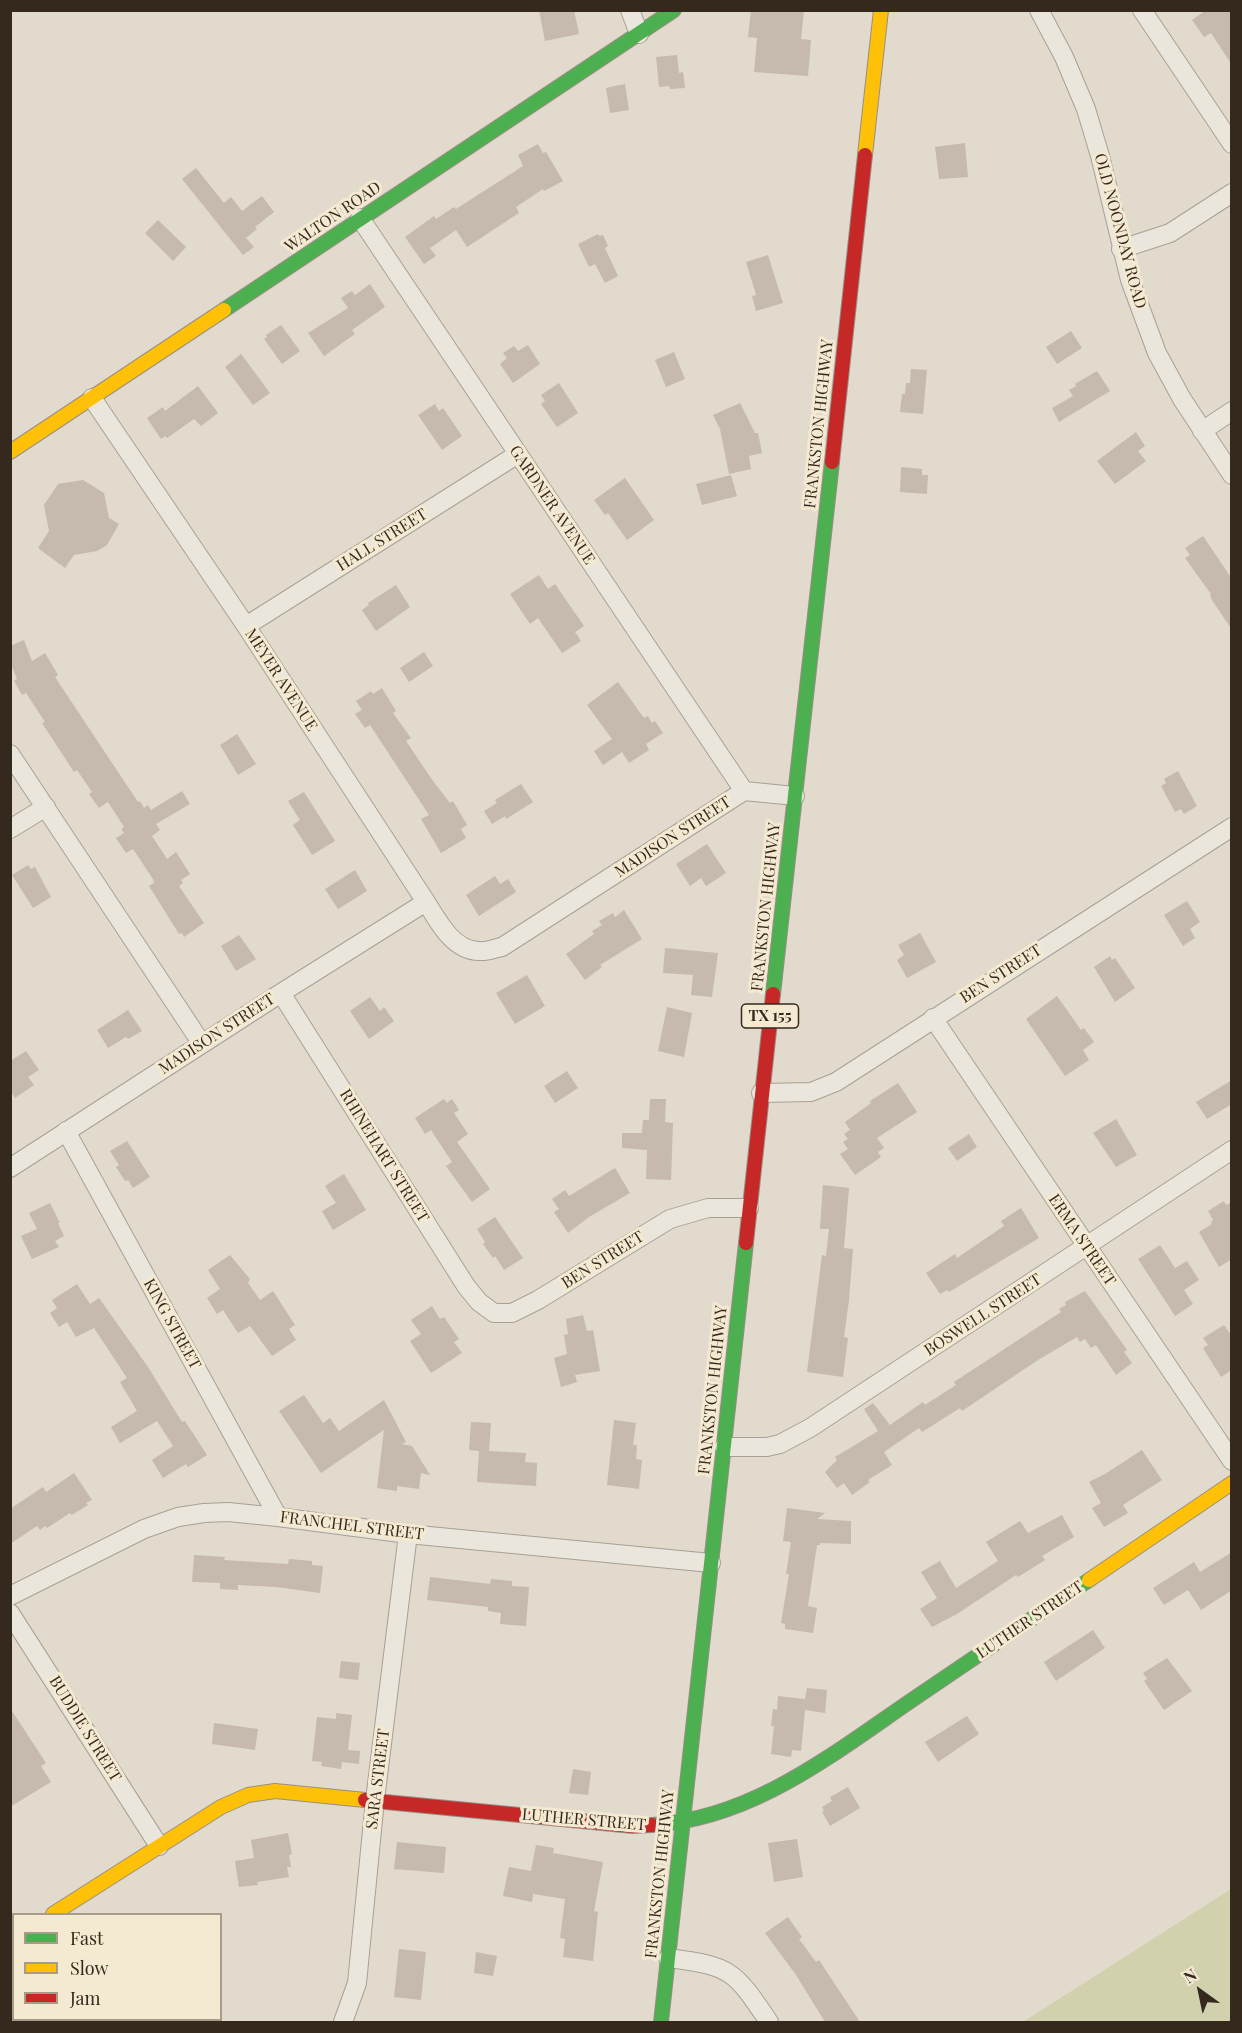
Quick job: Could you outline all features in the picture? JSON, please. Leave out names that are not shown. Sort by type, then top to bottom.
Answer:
[{"type":"street","points":[[630,10],[639,34]]},
{"type":"street","name":"WALTON ROAD","points":[[10,452],[674,10]]},
{"type":"street","name":"FRANKSTON HIGHWAY","points":[[661,2022],[881,10]]},
{"type":"street","name":"OLD NOONDAY ROAD","points":[[1039,10],[1064,57],[1086,109],[1100,156],[1121,249],[1138,304],[1157,353],[1202,430],[1232,475]]},
{"type":"street","points":[[1142,10],[1232,144]]},
{"type":"street","points":[[1121,249],[1170,233],[1232,193]]},
{"type":"street","name":"GARDNER AVENUE","points":[[360,218],[744,792]]},
{"type":"street","name":"MEYER AVENUE","points":[[92,398],[246,626],[446,932],[460,945],[478,952]]},
{"type":"street","points":[[1202,430],[1232,411]]},
{"type":"street","name":"HALL STREET","points":[[246,626],[519,454]]},
{"type":"street","points":[[10,754],[202,1044]]},
{"type":"street","points":[[744,792],[795,796]]},
{"type":"street","name":"MADISON STREET","points":[[478,952],[502,947],[744,792]]},
{"type":"street","points":[[10,829],[46,807]]},
{"type":"street","name":"BEN STREET","points":[[761,1093],[799,1093],[823,1088],[1232,827]]},
{"type":"street","name":"MADISON STREET","points":[[10,1168],[426,902]]},
{"type":"street","name":"RHINEHART STREET","points":[[281,993],[466,1286],[479,1302],[494,1313]]},
{"type":"street","name":"ERMA STREET","points":[[933,1018],[1232,1461]]},
{"type":"street","name":"KING STREET","points":[[66,1131],[278,1517]]},
{"type":"street","name":"BOSWELL STREET","points":[[724,1447],[766,1447],[792,1439],[1232,1150]]},
{"type":"street","name":"BEN STREET","points":[[494,1313],[512,1313],[538,1300],[670,1219],[708,1208],[749,1208]]},
{"type":"street","name":"LUTHER STREET","points":[[55,1913],[221,1807],[248,1795],[275,1791],[633,1826],[682,1823],[701,1819],[750,1801],[809,1769],[1232,1483]]},
{"type":"street","name":"FRANCHEL STREET","points":[[10,1596],[144,1528],[178,1517],[204,1513],[228,1512],[408,1534],[711,1563]]},
{"type":"street","name":"SARA STREET","points":[[343,2022],[357,1983],[375,1800],[408,1534]]},
{"type":"street","name":"BUDDIE STREET","points":[[10,1613],[159,1846]]},
{"type":"street","points":[[668,1958],[712,1964],[724,1969],[745,1987],[769,2022]]},
{"type":"green space","points":[[1231,1889],[1231,2022],[1023,2022]]},
{"type":"building","points":[[539,10],[574,10],[579,34],[545,41]]},
{"type":"building","points":[[751,10],[804,10],[801,39],[811,40],[808,76],[754,72],[757,38],[748,37]]},
{"type":"building","points":[[1206,10],[1232,10],[1232,65],[1211,33],[1204,37],[1192,20]]},
{"type":"building","points":[[677,55],[679,73],[683,72],[685,88],[659,87],[656,57]]},
{"type":"building","points":[[625,84],[629,110],[610,113],[606,88]]},
{"type":"building","points":[[965,143],[968,177],[939,179],[935,147]]},
{"type":"building","points":[[538,144],[543,153],[546,152],[563,181],[544,191],[543,189],[516,207],[519,213],[467,247],[456,230],[430,248],[436,256],[424,264],[405,237],[434,216],[436,219],[454,207],[456,209],[523,166],[518,155]]},
{"type":"building","points":[[196,168],[224,203],[231,197],[242,211],[262,196],[274,212],[255,227],[257,229],[246,238],[254,247],[243,255],[182,179]]},
{"type":"building","points":[[158,220],[186,247],[173,261],[145,233]]},
{"type":"building","points":[[598,234],[603,235],[608,246],[605,248],[618,276],[605,283],[595,264],[589,267],[578,244]]},
{"type":"building","points":[[768,255],[783,303],[756,311],[752,296],[756,295],[746,262]]},
{"type":"building","points":[[370,284],[385,307],[352,330],[355,334],[324,356],[308,333],[348,308],[341,298],[352,291],[355,295]]},
{"type":"building","points":[[281,325],[300,351],[282,364],[264,339],[266,335]]},
{"type":"building","points":[[1071,331],[1082,348],[1057,364],[1046,347]]},
{"type":"building","points":[[528,345],[540,364],[513,383],[500,364],[507,358],[503,353],[514,346],[518,351]]},
{"type":"building","points":[[674,352],[685,379],[666,387],[655,360]]},
{"type":"building","points":[[241,354],[270,393],[253,405],[225,367]]},
{"type":"building","points":[[911,369],[927,370],[923,414],[900,412],[902,394],[905,394],[906,383],[910,383]]},
{"type":"building","points":[[1097,371],[1110,391],[1059,422],[1052,408],[1073,396],[1069,390]]},
{"type":"building","points":[[559,383],[578,413],[557,427],[541,404],[545,401],[541,395]]},
{"type":"building","points":[[198,386],[218,413],[201,426],[194,419],[167,438],[165,436],[161,439],[147,418],[163,407],[165,411]]},
{"type":"building","points":[[740,403],[755,433],[758,433],[762,453],[749,456],[751,469],[729,474],[720,429],[713,415]]},
{"type":"building","points":[[435,404],[439,411],[443,408],[462,436],[442,450],[418,415]]},
{"type":"building","points":[[1136,432],[1145,446],[1138,451],[1146,461],[1115,484],[1097,461]]},
{"type":"building","points":[[901,467],[922,469],[922,475],[928,475],[927,494],[900,492]]},
{"type":"building","points":[[731,475],[737,496],[702,505],[696,484]]},
{"type":"building","points":[[625,478],[654,520],[627,540],[608,513],[605,515],[594,500]]},
{"type":"building","points":[[83,480],[104,493],[109,518],[119,524],[107,545],[97,551],[74,555],[65,568],[38,548],[49,531],[44,505],[58,484]]},
{"type":"building","points":[[1203,536],[1232,579],[1232,630],[1212,600],[1211,594],[1185,558],[1190,555],[1185,548]]},
{"type":"building","points":[[539,575],[548,589],[555,584],[584,626],[575,632],[581,641],[562,653],[538,618],[530,624],[510,594]]},
{"type":"building","points":[[396,585],[410,607],[376,631],[362,610],[369,605],[368,603]]},
{"type":"building","points":[[24,640],[32,661],[45,653],[58,675],[55,677],[144,808],[148,805],[151,810],[182,791],[190,804],[156,824],[160,830],[152,836],[167,859],[176,852],[190,874],[181,880],[183,883],[179,886],[204,923],[184,937],[182,933],[179,934],[149,886],[154,883],[153,879],[133,849],[126,853],[116,838],[124,833],[121,829],[124,827],[108,802],[99,808],[89,794],[92,792],[77,770],[74,772],[42,723],[45,722],[26,693],[22,695],[14,681],[17,679],[10,662],[10,646]]},
{"type":"building","points":[[424,652],[433,666],[409,682],[400,668]]},
{"type":"building","points":[[618,682],[644,718],[648,716],[652,723],[655,721],[663,733],[646,744],[649,750],[629,763],[622,752],[603,765],[594,751],[612,739],[587,705]]},
{"type":"building","points":[[382,688],[396,711],[393,713],[411,738],[406,741],[450,803],[453,801],[467,825],[461,829],[466,838],[441,853],[421,819],[429,815],[370,725],[365,728],[355,714],[362,710],[356,701],[371,691],[373,694]]},
{"type":"building","points":[[237,734],[256,764],[238,775],[220,745]]},
{"type":"building","points":[[1178,771],[1197,806],[1184,814],[1181,809],[1175,812],[1161,786],[1166,783],[1164,779]]},
{"type":"building","points":[[521,784],[533,802],[506,819],[505,816],[492,824],[484,811],[497,803],[495,800]]},
{"type":"building","points":[[304,792],[335,841],[312,855],[293,825],[300,820],[288,801]]},
{"type":"building","points":[[707,844],[726,873],[706,886],[701,878],[690,886],[676,864]]},
{"type":"building","points":[[28,865],[31,869],[35,867],[51,897],[33,908],[12,875]]},
{"type":"building","points":[[355,870],[367,891],[338,909],[325,889]]},
{"type":"building","points":[[495,876],[500,884],[508,879],[516,892],[479,916],[466,895]]},
{"type":"building","points":[[1187,901],[1200,922],[1190,929],[1195,938],[1183,946],[1164,915]]},
{"type":"building","points":[[624,910],[642,939],[600,965],[602,967],[585,980],[566,954],[594,934],[592,931],[602,925],[599,921],[613,913],[615,917]]},
{"type":"building","points":[[920,933],[936,962],[907,978],[897,960],[904,955],[898,945]]},
{"type":"building","points":[[239,935],[256,959],[236,971],[221,946]]},
{"type":"building","points":[[665,948],[718,953],[712,997],[691,995],[693,975],[663,973]]},
{"type":"building","points":[[1110,956],[1112,960],[1115,958],[1135,988],[1115,1002],[1094,967]]},
{"type":"building","points":[[527,975],[545,1006],[515,1024],[496,993]]},
{"type":"building","points":[[1057,996],[1081,1030],[1084,1028],[1094,1042],[1083,1050],[1089,1060],[1065,1076],[1026,1019]]},
{"type":"building","points":[[370,997],[380,1011],[384,1007],[394,1021],[369,1039],[350,1011]]},
{"type":"building","points":[[667,1007],[692,1013],[684,1057],[658,1051]]},
{"type":"building","points":[[128,1010],[142,1031],[108,1048],[97,1030]]},
{"type":"building","points":[[26,1051],[39,1070],[28,1077],[34,1085],[15,1098],[10,1090],[10,1061]]},
{"type":"building","points":[[567,1071],[578,1088],[555,1103],[544,1086]]},
{"type":"building","points":[[1232,1080],[1232,1104],[1207,1119],[1196,1102]]},
{"type":"building","points":[[898,1083],[917,1112],[877,1138],[884,1148],[878,1152],[881,1157],[855,1175],[840,1154],[848,1149],[843,1142],[848,1139],[844,1134],[850,1130],[845,1122],[871,1103],[870,1101]]},
{"type":"building","points":[[444,1099],[447,1103],[452,1099],[459,1110],[454,1113],[468,1134],[457,1142],[490,1189],[472,1202],[446,1166],[452,1162],[431,1130],[425,1134],[415,1118]]},
{"type":"building","points":[[650,1099],[666,1099],[665,1122],[673,1123],[671,1180],[646,1179],[647,1150],[622,1148],[622,1133],[642,1133],[643,1120],[649,1120]]},
{"type":"building","points":[[1116,1119],[1137,1155],[1116,1167],[1093,1133]]},
{"type":"building","points":[[969,1134],[977,1147],[957,1161],[948,1148]]},
{"type":"building","points":[[127,1141],[150,1177],[133,1188],[128,1180],[125,1181],[116,1167],[119,1165],[110,1151]]},
{"type":"building","points":[[615,1168],[630,1193],[589,1217],[568,1233],[554,1212],[559,1209],[552,1199],[565,1190],[569,1196]]},
{"type":"building","points":[[344,1174],[366,1210],[333,1230],[322,1211],[336,1203],[325,1186]]},
{"type":"building","points":[[823,1185],[849,1188],[844,1248],[853,1249],[844,1337],[848,1338],[843,1377],[807,1372],[822,1255],[826,1256],[829,1229],[820,1229]]},
{"type":"building","points":[[1224,1201],[1226,1205],[1232,1202],[1232,1259],[1219,1267],[1199,1232],[1212,1224],[1213,1220],[1208,1211]]},
{"type":"building","points":[[50,1203],[64,1236],[55,1241],[59,1247],[32,1259],[21,1236],[37,1229],[29,1213]]},
{"type":"building","points":[[1021,1208],[1039,1238],[949,1292],[947,1290],[940,1294],[926,1273],[955,1254],[957,1258],[1004,1226],[1001,1221]]},
{"type":"building","points":[[495,1217],[523,1258],[504,1270],[483,1244],[485,1242],[477,1229]]},
{"type":"building","points":[[1160,1245],[1175,1268],[1187,1261],[1199,1280],[1184,1290],[1193,1304],[1175,1316],[1138,1259]]},
{"type":"building","points":[[230,1255],[250,1279],[248,1283],[260,1300],[273,1291],[295,1325],[289,1329],[296,1340],[272,1356],[250,1326],[238,1333],[223,1310],[217,1314],[207,1298],[220,1289],[208,1270]]},
{"type":"building","points":[[77,1284],[90,1304],[99,1298],[148,1367],[182,1422],[185,1421],[207,1455],[188,1467],[186,1464],[163,1478],[152,1460],[173,1446],[157,1421],[120,1443],[111,1427],[137,1411],[120,1382],[127,1378],[94,1328],[76,1337],[67,1322],[59,1327],[50,1313],[57,1308],[52,1300]]},
{"type":"building","points":[[1085,1291],[1127,1350],[1124,1352],[1132,1363],[1116,1375],[1096,1345],[1091,1348],[1085,1339],[1080,1342],[1077,1337],[962,1411],[960,1408],[922,1432],[919,1428],[884,1452],[892,1465],[868,1480],[870,1482],[852,1495],[844,1483],[837,1488],[825,1472],[837,1460],[835,1457],[878,1431],[864,1409],[873,1403],[890,1425],[923,1402],[925,1405],[956,1385],[954,1382],[1061,1312],[1059,1309],[1066,1305],[1065,1302]]},
{"type":"building","points":[[432,1306],[440,1319],[444,1317],[459,1339],[454,1342],[462,1353],[431,1373],[410,1341],[421,1334],[411,1320]]},
{"type":"building","points":[[583,1315],[587,1331],[593,1330],[600,1371],[575,1375],[577,1382],[561,1387],[554,1358],[567,1354],[564,1335],[568,1334],[566,1319]]},
{"type":"building","points":[[1224,1325],[1232,1336],[1232,1370],[1221,1377],[1203,1348],[1208,1345],[1203,1338]]},
{"type":"building","points":[[304,1395],[323,1423],[330,1418],[339,1431],[384,1400],[406,1442],[401,1444],[412,1446],[430,1475],[421,1473],[419,1489],[397,1486],[397,1491],[377,1488],[384,1430],[321,1473],[279,1411]]},
{"type":"building","points":[[614,1420],[636,1423],[633,1445],[637,1445],[636,1459],[642,1460],[639,1489],[607,1485]]},
{"type":"building","points":[[471,1422],[491,1423],[489,1451],[526,1453],[525,1462],[537,1463],[536,1486],[477,1482],[479,1451],[469,1450]]},
{"type":"building","points":[[1142,1450],[1162,1480],[1123,1505],[1128,1513],[1104,1527],[1092,1508],[1101,1503],[1089,1482]]},
{"type":"building","points":[[74,1473],[92,1500],[86,1503],[88,1505],[72,1515],[70,1513],[47,1528],[45,1526],[40,1530],[37,1526],[10,1544],[10,1509],[43,1487],[46,1492]]},
{"type":"building","points":[[787,1508],[825,1513],[817,1519],[851,1521],[851,1544],[820,1543],[817,1545],[808,1606],[817,1608],[813,1633],[785,1629],[785,1624],[781,1623],[789,1574],[786,1574],[791,1542],[783,1541]]},
{"type":"building","points":[[1062,1515],[1074,1537],[1042,1556],[1045,1560],[1018,1577],[1016,1575],[957,1614],[932,1627],[920,1609],[937,1598],[921,1572],[940,1561],[956,1588],[998,1561],[986,1542],[1020,1521],[1028,1533]]},
{"type":"building","points":[[1232,1552],[1232,1590],[1201,1610],[1188,1590],[1164,1605],[1153,1588],[1194,1562],[1200,1572]]},
{"type":"building","points":[[194,1555],[225,1557],[224,1560],[288,1564],[289,1559],[312,1561],[312,1565],[323,1566],[320,1593],[238,1585],[238,1590],[220,1589],[220,1583],[192,1582]]},
{"type":"building","points":[[430,1577],[490,1584],[491,1579],[512,1581],[512,1586],[529,1587],[526,1626],[500,1624],[501,1613],[488,1611],[488,1607],[427,1600]]},
{"type":"building","points":[[1093,1630],[1105,1648],[1056,1681],[1044,1662]]},
{"type":"building","points":[[1167,1658],[1192,1691],[1164,1710],[1144,1681],[1147,1679],[1143,1673]]},
{"type":"building","points":[[341,1661],[360,1663],[358,1680],[339,1678]]},
{"type":"building","points":[[807,1688],[827,1690],[825,1713],[805,1710],[801,1751],[792,1750],[791,1757],[771,1754],[773,1709],[777,1710],[778,1696],[805,1699]]},
{"type":"building","points":[[10,1708],[46,1763],[41,1766],[51,1782],[10,1807]]},
{"type":"building","points":[[336,1713],[352,1715],[348,1750],[360,1751],[359,1764],[342,1762],[341,1769],[321,1766],[322,1762],[312,1761],[317,1717],[336,1719]]},
{"type":"building","points":[[967,1716],[979,1734],[938,1762],[925,1742]]},
{"type":"building","points":[[214,1723],[258,1729],[255,1750],[212,1744]]},
{"type":"building","points":[[573,1769],[591,1772],[588,1795],[569,1793]]},
{"type":"building","points":[[848,1787],[860,1808],[830,1826],[822,1812],[824,1811],[822,1807],[832,1801],[830,1797]]},
{"type":"building","points":[[288,1833],[292,1854],[289,1855],[291,1867],[287,1867],[289,1877],[239,1887],[235,1861],[254,1858],[251,1840]]},
{"type":"building","points":[[797,1839],[803,1877],[774,1882],[768,1843]]},
{"type":"building","points":[[397,1842],[446,1847],[444,1873],[394,1869]]},
{"type":"building","points":[[536,1845],[554,1848],[553,1853],[603,1862],[594,1911],[598,1912],[593,1961],[563,1957],[565,1939],[560,1938],[565,1899],[533,1894],[532,1902],[503,1896],[509,1867],[531,1871]]},
{"type":"building","points":[[788,1917],[802,1937],[799,1939],[816,1962],[819,1960],[860,2022],[825,2022],[796,1975],[765,1933]]},
{"type":"building","points":[[399,1949],[426,1952],[421,2000],[394,1997]]},
{"type":"building","points":[[476,1952],[497,1956],[493,1976],[474,1973]]},
{"type":"traffic: fast","points":[[224,310],[674,10]]},
{"type":"traffic: fast","points":[[773,994],[832,462]]},
{"type":"traffic: fast","points":[[661,2022],[746,1243]]},
{"type":"traffic: fast","points":[[652,1825],[689,1820],[724,1811],[790,1781],[1089,1580]]},
{"type":"traffic: slow","points":[[865,155],[881,10]]},
{"type":"traffic: slow","points":[[10,452],[224,310]]},
{"type":"traffic: slow","points":[[1089,1580],[1232,1483]]},
{"type":"traffic: slow","points":[[55,1913],[221,1807],[248,1795],[275,1791],[365,1800]]},
{"type":"traffic: jam","points":[[832,462],[865,155]]},
{"type":"traffic: jam","points":[[746,1243],[773,994]]},
{"type":"traffic: jam","points":[[365,1800],[633,1826],[652,1825]]}]
